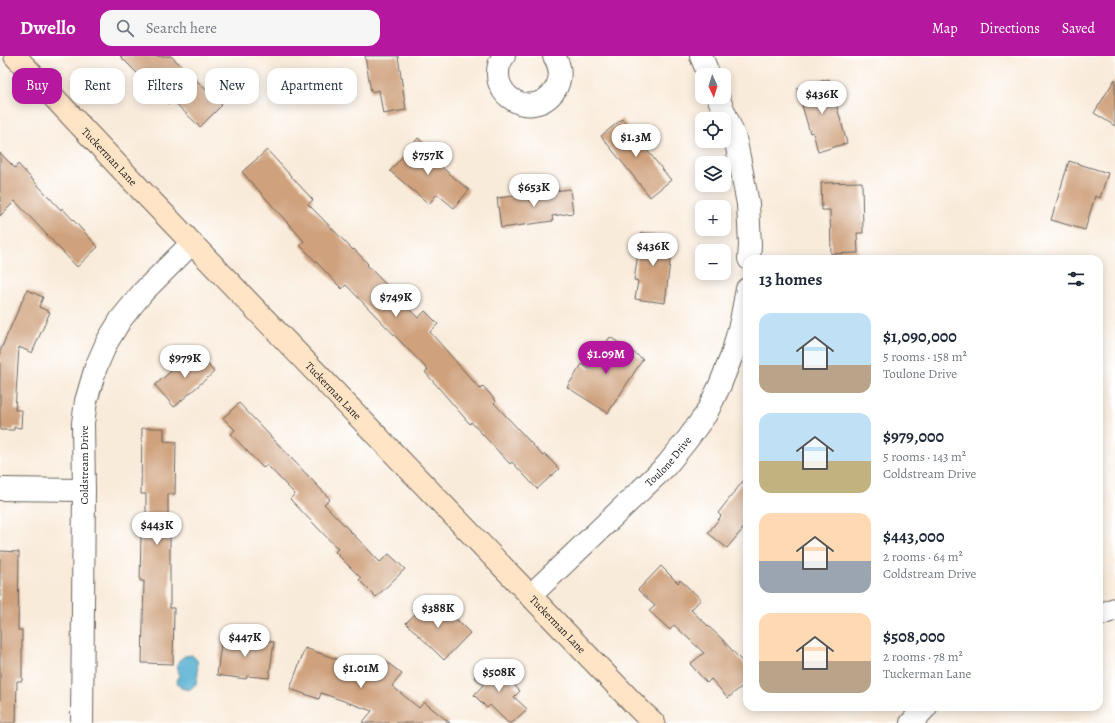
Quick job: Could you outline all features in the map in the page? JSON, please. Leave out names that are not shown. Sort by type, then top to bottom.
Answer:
[{"type":"main road","name":"Tuckerman Lane","points":[[15,56],[530,596],[654,723]]},
{"type":"street","points":[[504,56],[498,67],[500,87],[506,95],[514,101],[532,105],[542,102],[550,97],[556,89],[560,80],[561,58]]},
{"type":"street","points":[[701,56],[706,68]]},
{"type":"street","points":[[721,104],[735,138],[748,204],[749,255]]},
{"type":"street","name":"Coldstream Drive","points":[[82,723],[84,490],[83,423],[86,401],[96,367],[107,342],[121,319],[143,292],[192,243]]},
{"type":"street","name":"Toulone Drive","points":[[530,596],[666,466],[687,440],[706,414],[720,386],[732,355],[743,310]]},
{"type":"street","points":[[0,489],[84,490]]},
{"type":"street","points":[[1103,614],[1115,609]]},
{"type":"street","points":[[911,723],[922,711]]},
{"type":"water","points":[[192,655],[197,660],[198,674],[196,684],[189,690],[181,688],[177,682],[179,673],[177,665],[179,660],[185,656]]},
{"type":"building","points":[[120,56],[171,56],[183,68],[133,68]]},
{"type":"building","points":[[365,56],[398,56],[406,110],[383,114],[379,90],[371,92]]},
{"type":"building","points":[[829,79],[847,143],[818,152],[813,132],[810,133],[797,88]]},
{"type":"building","points":[[1115,79],[1115,126],[1094,113]]},
{"type":"building","points":[[197,81],[205,89],[205,104],[222,105],[200,127],[176,104],[197,104]]},
{"type":"building","points":[[622,119],[671,180],[650,197],[601,136]]},
{"type":"building","points":[[418,138],[438,155],[433,160],[469,190],[454,208],[437,194],[429,204],[390,171]]},
{"type":"building","points":[[267,150],[313,200],[308,204],[353,250],[354,249],[368,264],[367,265],[418,318],[425,311],[438,324],[430,332],[480,389],[483,386],[496,401],[494,403],[543,456],[545,454],[559,469],[537,489],[512,462],[510,464],[471,422],[470,424],[425,372],[428,370],[346,285],[342,289],[300,245],[304,241],[242,172]]},
{"type":"building","points":[[0,153],[15,168],[18,164],[98,247],[77,267],[15,201],[0,216]]},
{"type":"building","points":[[1069,161],[1108,173],[1100,198],[1095,196],[1085,230],[1051,220]]},
{"type":"building","points":[[862,182],[863,233],[857,233],[858,253],[831,254],[830,210],[822,210],[821,183]]},
{"type":"building","points":[[570,189],[573,213],[552,216],[553,221],[501,228],[497,198]]},
{"type":"building","points":[[641,233],[673,237],[665,303],[635,299],[638,281],[634,280]]},
{"type":"building","points":[[27,290],[43,297],[39,307],[50,312],[32,353],[19,347],[15,410],[22,410],[21,428],[14,427],[14,430],[0,430],[0,351]]},
{"type":"building","points":[[610,337],[643,359],[608,413],[567,387],[582,364],[589,369]]},
{"type":"building","points":[[196,350],[214,372],[174,407],[155,385]]},
{"type":"building","points":[[239,403],[330,499],[324,504],[380,562],[389,554],[405,569],[376,597],[359,580],[361,578],[335,552],[338,549],[290,499],[295,494],[267,465],[263,468],[231,434],[235,430],[223,418]]},
{"type":"building","points":[[142,428],[164,428],[164,441],[176,442],[175,494],[168,494],[168,536],[170,536],[170,608],[174,608],[173,664],[142,663],[144,581],[140,581],[141,535],[146,535],[146,494],[141,494]]},
{"type":"building","points":[[743,481],[743,529],[727,548],[708,533],[721,516],[718,513]]},
{"type":"building","points":[[0,551],[19,552],[18,630],[22,630],[22,681],[17,681],[16,723],[0,723]]},
{"type":"building","points":[[661,566],[678,583],[680,580],[701,599],[691,610],[722,639],[743,663],[743,685],[728,698],[711,679],[707,683],[690,664],[704,653],[674,625],[670,630],[649,611],[655,606],[638,590]]},
{"type":"building","points":[[430,599],[443,611],[447,610],[470,633],[444,660],[406,623]]},
{"type":"building","points":[[222,636],[274,642],[269,678],[247,676],[246,679],[217,675]]},
{"type":"building","points":[[305,648],[373,672],[383,659],[402,674],[392,686],[419,708],[424,702],[450,723],[362,723],[372,711],[321,693],[319,699],[290,689]]},
{"type":"building","points":[[490,660],[520,691],[514,697],[527,709],[512,723],[508,723],[490,705],[487,708],[474,695],[483,685],[474,677]]}]
